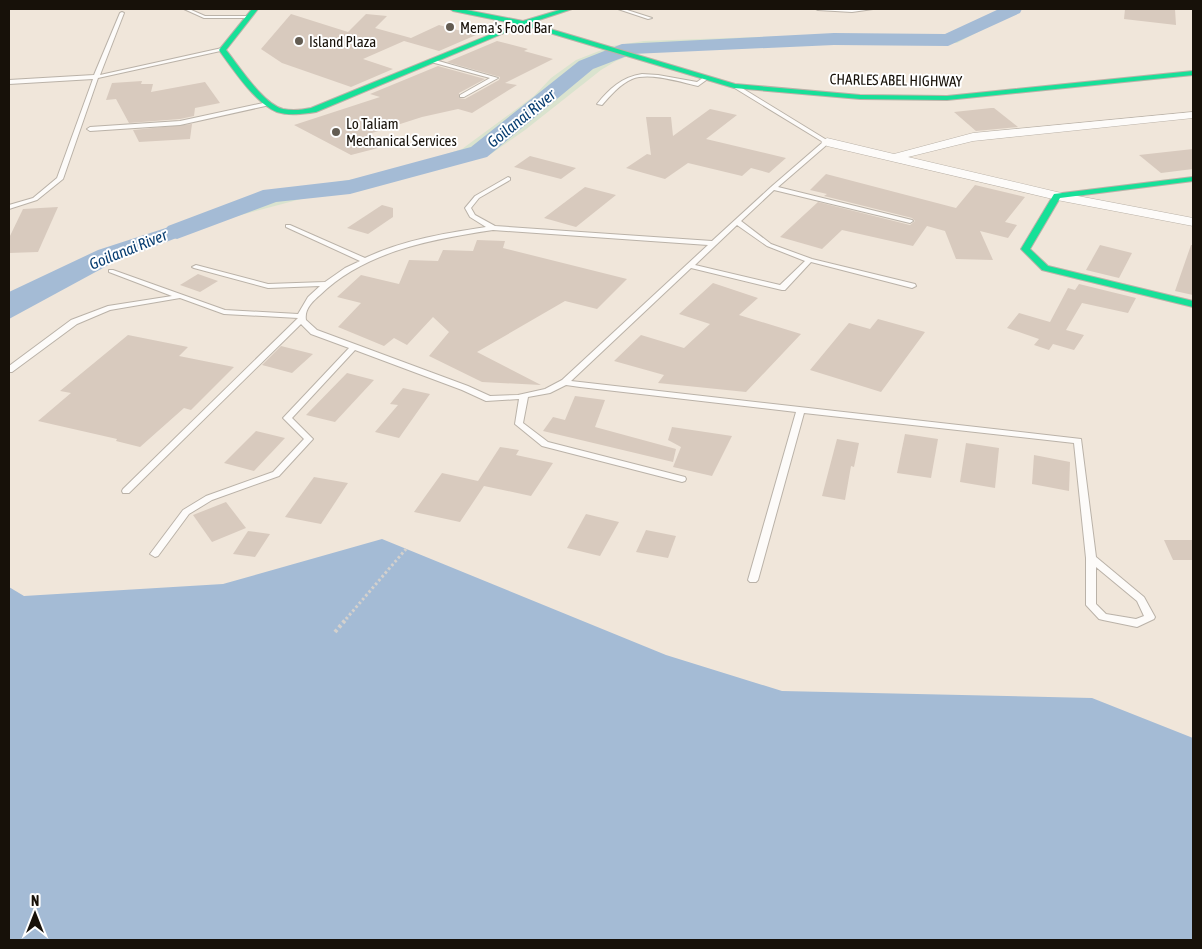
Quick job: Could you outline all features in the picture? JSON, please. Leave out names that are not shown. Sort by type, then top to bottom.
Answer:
[{"type":"street","points":[[453,9],[523,23]]},
{"type":"street","points":[[252,13],[222,50],[268,104],[274,110],[282,112],[313,110],[523,23],[570,9]]},
{"type":"street","name":"CHARLES ABEL HIGHWAY","points":[[523,23],[734,86],[860,97],[946,98],[1193,73]]},
{"type":"street","points":[[896,157],[973,137],[1193,115]]},
{"type":"street","points":[[827,142],[1057,196],[1193,222]]},
{"type":"street","points":[[1057,196],[1193,179]]},
{"type":"street","points":[[1057,196],[1025,249],[1045,268],[1193,304]]},
{"type":"lane","points":[[186,9],[204,17],[252,13]]},
{"type":"lane","points":[[620,9],[650,18]]},
{"type":"lane","points":[[818,9],[852,11],[871,9]]},
{"type":"lane","points":[[9,207],[35,199],[60,179],[96,77],[122,13]]},
{"type":"lane","points":[[9,82],[96,77],[222,50]]},
{"type":"lane","points":[[432,61],[495,78],[462,96]]},
{"type":"lane","points":[[600,104],[609,92],[633,77],[655,77],[698,84],[706,78]]},
{"type":"lane","points":[[110,271],[224,312],[301,318],[314,332],[465,388],[489,399],[524,396],[547,390],[565,382],[714,242],[827,142],[734,86]]},
{"type":"lane","points":[[90,129],[180,123],[268,104]]},
{"type":"lane","points":[[493,228],[472,216],[468,208],[477,197],[508,178]]},
{"type":"lane","points":[[774,188],[910,221]]},
{"type":"lane","points":[[738,222],[769,245],[810,260],[912,286]]},
{"type":"lane","points":[[288,226],[364,260]]},
{"type":"lane","points":[[126,491],[301,318],[311,299],[327,284],[364,260],[460,232],[493,228],[714,242]]},
{"type":"lane","points":[[690,266],[782,288],[810,260]]},
{"type":"lane","points":[[196,267],[268,286],[327,284]]},
{"type":"lane","points":[[9,370],[74,322],[108,308],[180,296]]},
{"type":"lane","points":[[156,554],[186,512],[209,498],[276,474],[309,440],[287,418],[354,347]]},
{"type":"lane","points":[[565,382],[800,411],[1078,441],[1091,558],[1091,605],[1103,617],[1137,623],[1150,617],[1141,599],[1091,558]]},
{"type":"lane","points":[[524,396],[519,424],[545,444],[682,479]]},
{"type":"lane","points":[[753,580],[800,411]]},
{"type":"path","points":[[335,632],[406,549]]},
{"type":"green space","points":[[1003,9],[1021,9],[957,43],[831,43],[636,53],[616,61],[601,70],[525,130],[491,154],[374,185],[301,199],[226,219],[215,212],[265,194],[385,174],[462,149],[534,96],[551,78],[576,60],[612,46],[644,41],[847,34],[939,37]]},
{"type":"water","points":[[215,212],[226,219],[114,262],[9,319],[9,292],[98,250]]},
{"type":"water","points":[[382,539],[666,655],[782,691],[1092,698],[1193,738],[1193,940],[9,940],[9,587],[24,596],[223,584]]},
{"type":"building","points":[[1125,9],[1175,9],[1176,25],[1124,19]]},
{"type":"building","points":[[291,14],[348,32],[366,14],[387,16],[375,28],[411,38],[439,25],[476,35],[439,51],[404,41],[363,59],[393,69],[351,87],[282,63],[261,49]]},
{"type":"building","points":[[497,41],[528,49],[524,51],[553,59],[505,83],[517,85],[472,113],[458,109],[422,117],[369,134],[379,139],[369,143],[378,148],[351,155],[294,125],[380,97],[370,94],[438,66],[485,79],[459,93],[459,98],[465,99],[499,80],[500,77],[447,62]]},
{"type":"building","points":[[142,81],[141,84],[153,84],[151,92],[205,82],[220,103],[195,108],[194,116],[129,123],[116,99],[106,100],[112,83]]},
{"type":"building","points":[[994,108],[1018,127],[976,131],[954,112]]},
{"type":"building","points":[[710,109],[737,115],[706,139],[786,158],[769,173],[751,168],[742,176],[688,163],[665,179],[626,168],[647,154],[651,155],[646,117],[671,117],[673,136]]},
{"type":"building","points":[[192,124],[190,139],[139,142],[133,130]]},
{"type":"building","points":[[1193,149],[1193,169],[1161,173],[1139,155]]},
{"type":"building","points":[[530,156],[576,168],[561,179],[514,167]]},
{"type":"building","points":[[826,174],[956,208],[975,185],[1025,197],[1005,222],[1017,225],[1008,238],[980,231],[993,260],[956,259],[945,231],[927,226],[913,246],[842,230],[822,249],[780,237],[818,202],[910,225],[915,221],[912,218],[824,196],[827,194],[810,190]]},
{"type":"building","points":[[585,187],[616,195],[576,227],[544,218]]},
{"type":"building","points":[[382,205],[393,208],[393,217],[368,234],[347,228]]},
{"type":"building","points":[[58,207],[38,252],[9,253],[9,238],[23,209]]},
{"type":"building","points":[[477,240],[505,241],[503,248],[627,279],[597,309],[565,301],[477,352],[541,385],[482,382],[429,356],[449,332],[433,317],[407,345],[394,338],[384,346],[338,327],[361,303],[337,297],[361,275],[399,284],[409,260],[438,261],[443,250],[473,251]]},
{"type":"building","points":[[1100,245],[1132,253],[1119,278],[1086,270]]},
{"type":"building","points":[[1191,245],[1193,245],[1193,295],[1175,291]]},
{"type":"building","points":[[198,274],[218,281],[200,292],[180,285]]},
{"type":"building","points":[[713,283],[758,298],[739,315],[801,334],[746,392],[658,383],[664,375],[614,361],[641,335],[684,348],[710,324],[679,314]]},
{"type":"building","points":[[1079,284],[1136,298],[1128,313],[1082,303],[1066,330],[1084,335],[1074,350],[1053,344],[1049,350],[1034,345],[1039,339],[1007,328],[1019,313],[1050,322],[1068,288],[1075,290]]},
{"type":"building","points":[[878,319],[925,332],[881,392],[810,370],[849,323],[870,329]]},
{"type":"building","points":[[128,335],[188,347],[179,356],[234,367],[191,410],[184,408],[140,447],[116,441],[117,439],[38,421],[71,393],[60,391]]},
{"type":"building","points":[[281,346],[313,354],[292,373],[262,365]]},
{"type":"building","points":[[347,373],[374,380],[335,422],[306,415]]},
{"type":"building","points":[[403,388],[430,394],[399,438],[375,432],[398,405],[390,404]]},
{"type":"building","points":[[575,396],[605,400],[595,427],[676,449],[673,462],[543,431],[553,417],[565,420]]},
{"type":"building","points":[[672,427],[732,436],[712,476],[673,467],[681,447],[668,440]]},
{"type":"building","points":[[256,431],[285,438],[254,471],[224,463]]},
{"type":"building","points":[[905,434],[938,439],[931,478],[897,473]]},
{"type":"building","points":[[837,439],[859,443],[854,467],[851,466],[845,500],[822,496]]},
{"type":"building","points":[[966,443],[999,448],[995,488],[960,482]]},
{"type":"building","points":[[500,447],[519,450],[516,455],[553,463],[531,496],[484,486],[460,522],[414,512],[442,473],[478,481]]},
{"type":"building","points":[[1034,455],[1070,462],[1069,491],[1032,484]]},
{"type":"building","points":[[314,477],[348,483],[321,524],[285,517]]},
{"type":"building","points":[[226,502],[246,528],[212,542],[193,515]]},
{"type":"building","points":[[586,514],[619,522],[600,556],[567,548]]},
{"type":"building","points":[[646,530],[676,536],[668,558],[636,552]]},
{"type":"building","points":[[248,531],[270,534],[255,557],[233,554]]},
{"type":"building","points":[[1164,540],[1193,540],[1193,560],[1173,560]]},
{"type":"waterway","name":"Goilanai River","points":[[177,231],[272,195],[350,187],[479,152],[586,65],[629,48],[834,39],[948,40],[1013,9]]},
{"type":"traffic: fast","points":[[255,9],[222,50],[264,100],[278,110],[291,112],[313,110],[523,23],[569,9]]},
{"type":"traffic: fast","points":[[453,9],[523,23],[734,86]]},
{"type":"traffic: fast","points":[[734,86],[860,97],[947,98],[1193,73]]},
{"type":"traffic: fast","points":[[1193,179],[1057,196],[1025,249],[1045,268],[1193,304]]},
{"type":"place","name":"Mema's Food Bar","points":[[450,27]]},
{"type":"place","name":"Island Plaza","points":[[299,41]]},
{"type":"place","name":"Lo Taliam Mechanical Services","points":[[336,132]]}]
